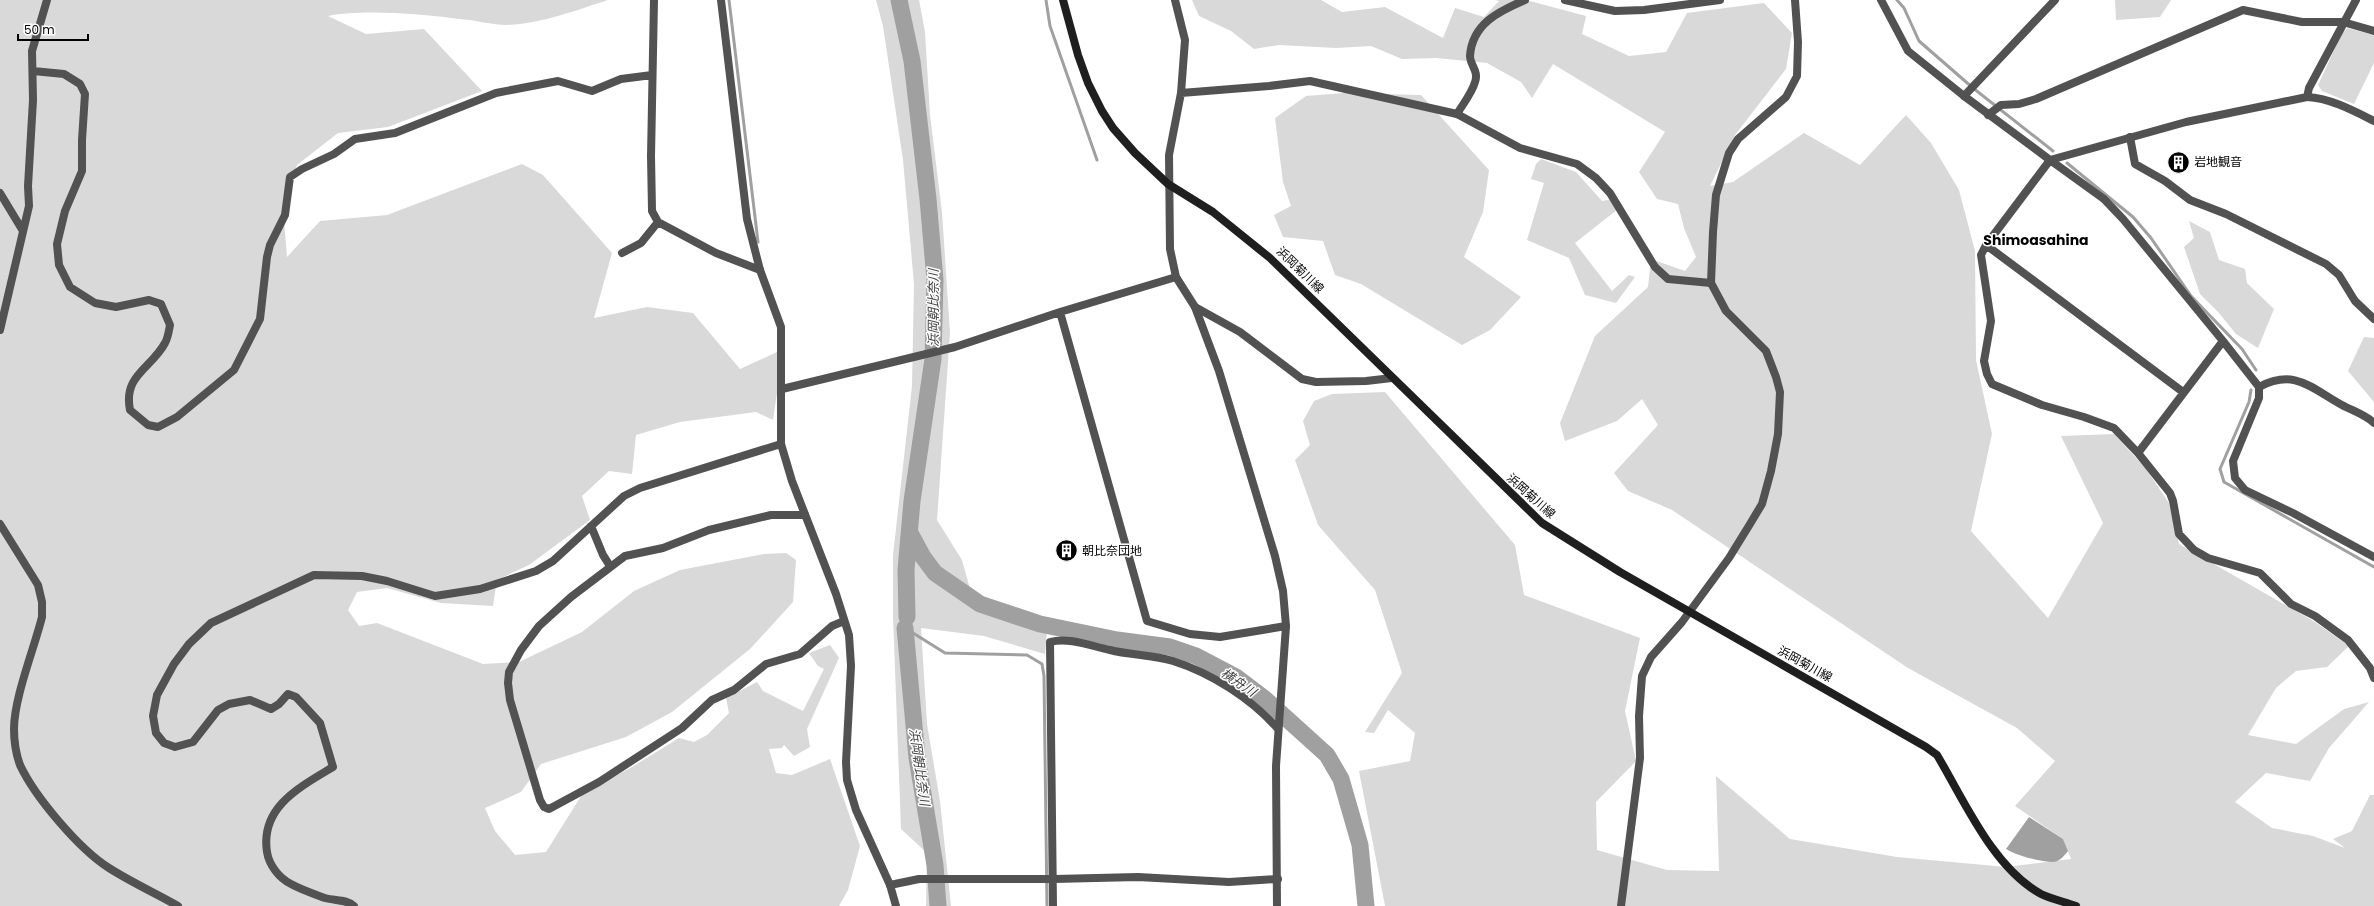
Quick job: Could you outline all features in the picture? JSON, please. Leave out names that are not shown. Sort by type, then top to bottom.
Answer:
[{"type":"main road","name":"浜岡菊川線","points":[[1063,0],[1078,55],[1102,111],[1113,128],[1168,184],[1214,212],[1270,258],[1542,523],[1572,544],[1937,755],[1994,852],[2006,867],[2041,894],[2076,906]]},
{"type":"street","points":[[0,330],[29,206],[33,71],[32,51],[47,0]]},
{"type":"street","points":[[654,0],[651,179],[652,211],[658,222],[716,253],[760,270]]},
{"type":"street","points":[[721,0],[747,219],[760,270],[781,327],[781,444],[805,515],[849,635],[850,666],[846,762],[847,780],[856,810],[890,885],[896,906]]},
{"type":"street","points":[[1175,0],[1185,40],[1181,93],[1169,155],[1168,184],[1170,249],[1176,277],[1195,307],[1218,371],[1275,556],[1283,591],[1286,626],[1276,766],[1277,906]]},
{"type":"street","points":[[1457,114],[1475,82],[1476,71],[1470,57],[1474,38],[1486,21],[1525,0]]},
{"type":"street","points":[[1565,0],[1615,10],[1644,10],[1720,0]]},
{"type":"street","points":[[1621,906],[1640,758],[1639,716],[1642,676],[1651,657],[1689,611],[1729,558],[1762,504],[1768,486],[1778,434],[1780,392],[1766,351],[1726,311],[1711,283],[1716,195],[1729,153],[1738,139],[1786,97],[1797,76],[1798,42],[1795,0]]},
{"type":"street","points":[[1881,0],[1908,51],[1991,113],[2050,160],[2104,199],[2123,218],[2259,387],[2259,398],[2233,461],[2235,478],[2245,490],[2293,513],[2374,557]]},
{"type":"street","points":[[1966,94],[2055,0]]},
{"type":"street","points":[[2307,97],[2309,88],[2356,0]]},
{"type":"street","points":[[1991,113],[2001,105],[2020,104],[2036,99],[2242,10],[2302,22],[2343,22],[2374,31]]},
{"type":"street","points":[[33,71],[64,74],[80,84],[85,94],[82,140],[82,171],[65,211],[57,244],[59,264],[70,287],[95,303],[116,307],[149,300],[161,304],[170,325],[165,343],[131,384],[127,397],[130,410],[148,425],[158,427],[177,417],[234,370],[260,319],[267,257],[270,245],[285,215],[290,177],[334,154],[355,139],[395,133],[496,93],[558,81],[592,91],[621,79],[652,76]]},
{"type":"street","points":[[1181,93],[1269,86],[1310,80],[1457,114],[1520,148],[1577,164],[1596,178],[1610,193],[1655,267],[1668,279],[1711,283]]},
{"type":"street","points":[[2374,121],[2353,110],[2317,97],[2307,97],[2186,122],[2050,160],[1986,245],[1981,254],[1991,321],[1984,361],[1987,374],[1992,384],[2042,405],[2114,428],[2138,453],[2170,493],[2173,501],[2179,534],[2194,550],[2208,558],[2260,573],[2291,604],[2315,616],[2348,640],[2370,668],[2374,678]]},
{"type":"street","points":[[2130,137],[2135,164],[2166,181],[2190,200],[2226,214],[2326,264],[2339,275],[2355,301],[2374,319]]},
{"type":"street","points":[[0,193],[23,231]]},
{"type":"street","points":[[622,252],[641,243],[658,222]]},
{"type":"street","points":[[1986,245],[2183,392]]},
{"type":"street","points":[[782,389],[956,347],[1060,312],[1176,277]]},
{"type":"street","points":[[1195,307],[1240,332],[1302,379],[1321,382],[1366,382],[1392,378]]},
{"type":"street","points":[[1060,312],[1147,621],[1190,634],[1220,637],[1286,626]]},
{"type":"street","points":[[2138,453],[2223,341]]},
{"type":"street","points":[[2259,387],[2274,379],[2292,379],[2315,387],[2374,423]]},
{"type":"street","points":[[354,906],[350,902],[327,898],[290,884],[279,875],[268,861],[266,832],[278,805],[296,789],[333,767],[320,723],[296,698],[288,694],[279,704],[271,708],[250,700],[229,704],[218,710],[193,742],[175,747],[164,743],[156,733],[153,716],[157,695],[174,664],[189,644],[211,623],[314,575],[342,574],[368,577],[387,581],[435,596],[480,589],[536,571],[553,561],[624,496],[640,488],[781,444]]},
{"type":"street","points":[[805,515],[771,515],[709,530],[663,548],[625,556],[610,566],[539,626],[520,650],[509,672],[508,683],[510,700],[540,800],[544,807],[549,809],[599,782],[682,728],[712,700],[734,690],[766,664],[800,654],[832,626],[844,621]]},
{"type":"street","points":[[0,524],[38,585],[42,602],[42,617],[15,714],[15,745],[20,764],[35,789],[73,837],[91,854],[108,867],[178,906]]},
{"type":"street","points":[[591,526],[603,555],[610,566]]},
{"type":"street","points":[[1054,906],[1054,880],[1051,845],[1050,642],[1062,639],[1120,653],[1172,661],[1230,689],[1271,721],[1278,729]]},
{"type":"street","points":[[890,885],[919,879],[1054,880],[1138,877],[1229,882],[1278,879]]},
{"type":"shaded area","points":[[0,0],[608,0],[545,19],[507,25],[444,17],[393,13],[358,13],[328,16],[366,34],[424,29],[482,91],[388,127],[338,133],[297,165],[283,208],[287,257],[320,221],[387,215],[522,164],[543,175],[612,253],[594,318],[647,307],[693,313],[740,369],[777,352],[778,386],[773,420],[756,412],[680,422],[636,435],[632,474],[609,471],[582,496],[590,520],[529,565],[497,580],[493,606],[441,603],[387,588],[357,592],[348,610],[359,626],[377,623],[483,664],[519,662],[582,632],[634,591],[680,570],[764,554],[786,553],[796,560],[793,602],[750,649],[672,712],[626,737],[541,764],[521,792],[485,808],[495,831],[515,855],[546,852],[583,793],[632,767],[679,738],[694,742],[707,735],[729,713],[726,698],[757,682],[763,691],[803,711],[824,669],[818,666],[809,653],[830,645],[839,658],[807,729],[810,747],[794,756],[784,745],[782,748],[769,749],[776,773],[792,775],[830,759],[860,846],[848,890],[839,906],[0,906]]},
{"type":"shaded area","points":[[876,0],[919,0],[925,32],[930,115],[942,212],[950,333],[937,520],[962,560],[972,596],[1047,631],[1045,654],[984,636],[921,628],[927,724],[940,801],[951,906],[926,906],[927,853],[901,829],[893,616],[893,555],[912,386],[914,284],[903,160],[883,26]]},
{"type":"shaded area","points":[[1192,0],[1321,0],[1342,12],[1385,7],[1443,38],[1455,8],[1484,17],[1499,1],[1495,0],[1526,0],[1586,16],[1582,34],[1629,56],[1666,52],[1687,13],[1764,3],[1792,33],[1786,69],[1735,135],[1710,186],[1733,182],[1804,133],[1860,165],[1906,115],[1931,143],[1959,190],[1975,251],[1976,360],[1992,434],[1971,531],[2048,618],[2103,523],[2061,436],[2114,434],[2146,469],[2169,503],[2179,544],[2315,622],[2349,646],[2327,667],[2296,671],[2276,688],[2248,735],[2296,744],[2344,709],[2369,702],[2329,748],[2310,781],[2266,773],[2235,802],[2272,828],[2313,836],[2345,848],[2333,839],[2352,831],[2370,795],[2374,795],[2374,906],[1385,906],[1359,771],[1410,761],[1415,733],[1388,710],[1374,733],[1365,732],[1402,673],[1375,590],[1318,525],[1295,460],[1310,445],[1303,421],[1314,401],[1332,394],[1385,392],[1515,545],[1524,595],[1640,638],[1625,711],[1636,761],[1596,802],[1597,850],[1667,870],[1719,871],[1716,776],[1790,839],[1897,857],[2006,867],[2071,859],[2063,839],[2015,806],[2055,761],[2017,728],[1908,668],[1672,510],[1628,491],[1614,473],[1658,425],[1642,399],[1617,421],[1565,441],[1560,423],[1595,336],[1648,287],[1651,259],[1685,271],[1696,257],[1684,228],[1678,204],[1657,199],[1639,172],[1665,132],[1553,64],[1532,98],[1521,82],[1487,63],[1436,58],[1402,59],[1371,46],[1336,48],[1279,45],[1254,49],[1231,31],[1199,16]]},
{"type":"shaded area","points":[[2115,0],[2171,0],[2160,17],[2116,20]]},
{"type":"shaded area","points":[[2347,28],[2374,35],[2374,63],[2354,104],[2322,91],[2318,85],[2341,35]]},
{"type":"shaded area","points":[[1344,93],[1421,95],[1489,170],[1483,212],[1464,257],[1521,297],[1490,330],[1462,345],[1361,284],[1335,275],[1323,241],[1283,237],[1274,215],[1291,206],[1283,182],[1275,118],[1306,96]]},
{"type":"shaded area","points":[[1541,159],[1576,172],[1602,201],[1613,199],[1618,209],[1575,243],[1612,291],[1629,275],[1635,277],[1616,303],[1585,295],[1569,258],[1527,240],[1544,183],[1531,179],[1536,164]]},
{"type":"shaded area","points":[[2189,221],[2210,232],[2219,260],[2245,269],[2247,283],[2274,309],[2258,348],[2236,334],[2219,313],[2200,294],[2184,247],[2194,238]]},
{"type":"shaded area","points":[[2364,337],[2374,338],[2374,402],[2348,371]]},
{"type":"shaded area","points":[[2029,817],[2063,839],[2068,851],[2063,857],[2053,862],[2022,856],[2006,849]]},
{"type":"waterway","points":[[729,0],[758,242]]},
{"type":"waterway","name":"浜岡朝比奈川","points":[[899,0],[912,61],[928,199],[935,280],[933,359],[912,501],[906,570],[907,617]]},
{"type":"waterway","points":[[1046,0],[1050,26],[1097,160]]},
{"type":"waterway","points":[[1897,0],[1904,8],[1919,41],[1973,88],[2053,151]]},
{"type":"waterway","points":[[2067,163],[2133,217],[2151,238],[2191,296],[2242,349],[2256,370]]},
{"type":"waterway","points":[[2251,390],[2249,402],[2220,469],[2224,482],[2374,567]]},
{"type":"waterway","name":"横舟川","points":[[910,533],[923,557],[935,573],[980,604],[1040,624],[1117,640],[1170,647],[1196,656],[1236,677],[1265,699],[1327,755],[1341,779],[1360,845],[1366,906]]},
{"type":"waterway","points":[[907,617],[905,628],[945,653],[1027,655],[1042,664],[1044,676],[1047,906]]},
{"type":"waterway","name":"浜岡朝比奈川","points":[[905,628],[917,758],[935,865],[938,906]]},
{"type":"place","name":"岩地観音","points":[[2179,162]]},
{"type":"place","name":"朝比奈団地","points":[[1066,551]]},
{"type":"district","name":"Shimoasahina","points":[[2036,240]]}]
